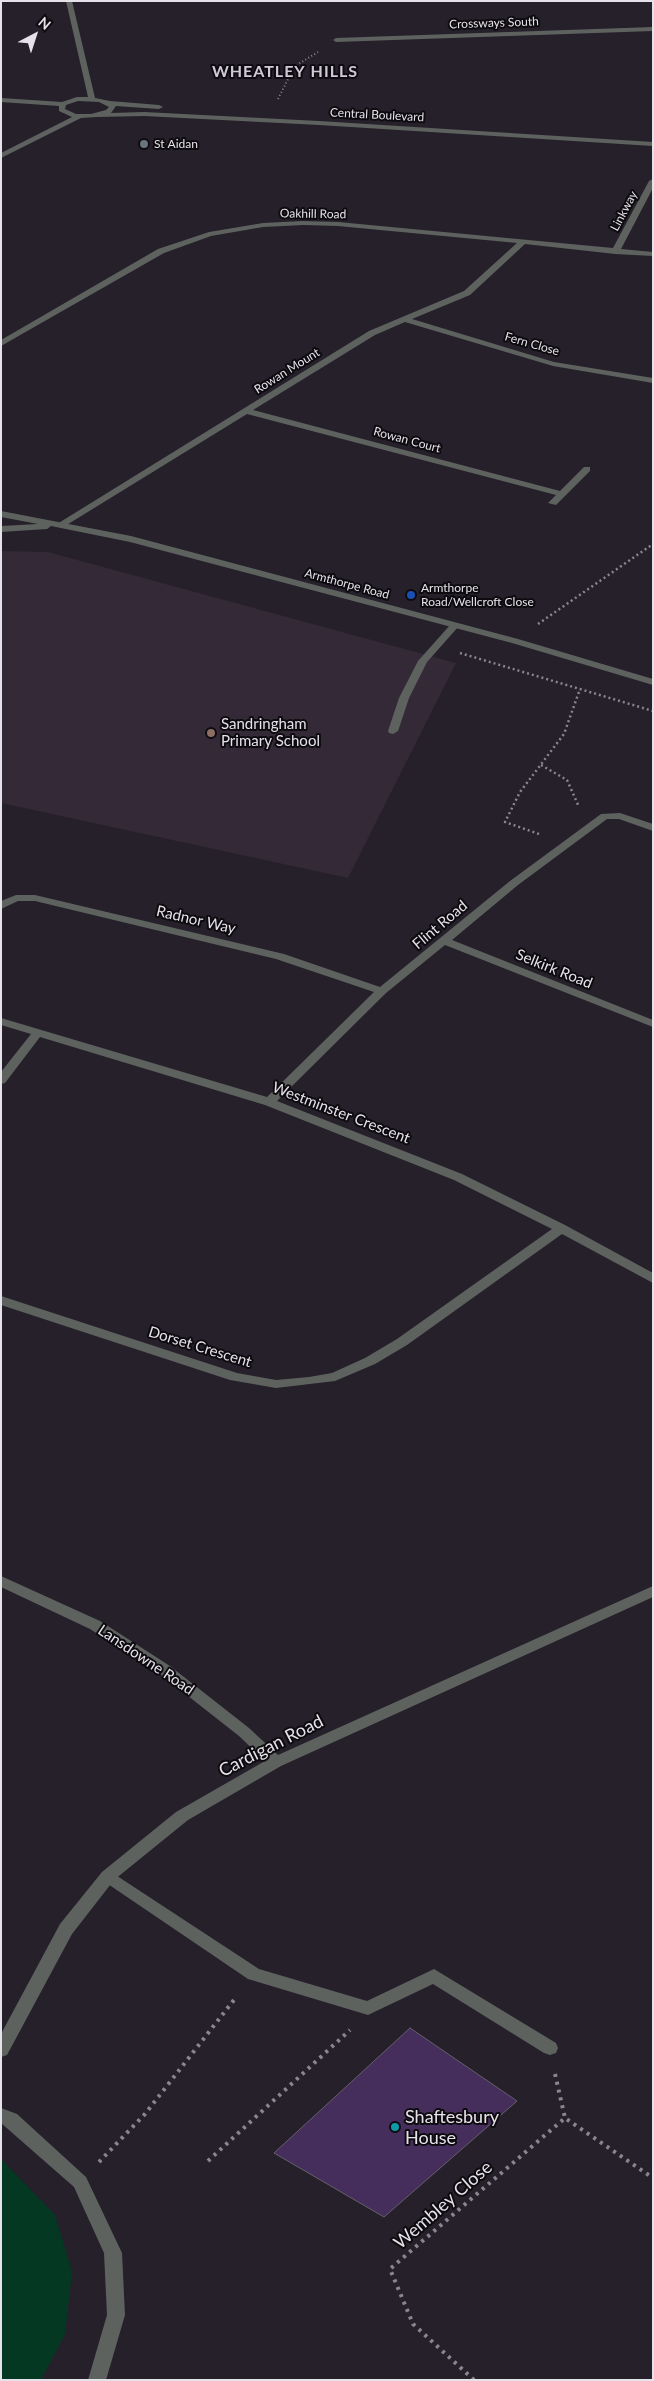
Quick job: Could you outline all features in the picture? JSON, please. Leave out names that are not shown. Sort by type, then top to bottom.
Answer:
[{"type":"street","points":[[1,100],[63,104],[77,100],[92,99],[90,79],[69,1]]},
{"type":"street","name":"Crossways South","points":[[336,40],[653,29]]},
{"type":"street","name":"Central Boulevard","points":[[92,99],[109,103],[271,113],[653,144]]},
{"type":"street","points":[[99,115],[112,110],[113,107],[109,103]]},
{"type":"street","points":[[63,104],[61,110],[65,113],[80,116]]},
{"type":"street","name":"Central Boulevard","points":[[80,116],[144,114],[400,124],[430,121]]},
{"type":"street","points":[[1,156],[80,116]]},
{"type":"street","points":[[614,133],[653,136]]},
{"type":"street","name":"Linkway","points":[[615,252],[653,181]]},
{"type":"street","name":"Oakhill Road","points":[[1,344],[161,251],[192,239],[236,229],[302,223],[338,224],[615,252],[653,254]]},
{"type":"street","name":"Rowan Mount","points":[[62,524],[372,333],[407,320],[467,293],[524,242]]},
{"type":"street","name":"Fern Close","points":[[407,320],[553,364],[653,381]]},
{"type":"street","name":"Rowan Court","points":[[246,411],[562,494]]},
{"type":"street","points":[[553,503],[587,469]]},
{"type":"street","name":"Armthorpe Road","points":[[1,514],[62,524],[131,539],[454,626],[515,640],[653,682]]},
{"type":"street","name":"Armthorpe Road","points":[[1,529],[62,524]]},
{"type":"street","points":[[393,731],[404,698],[422,661],[454,626]]},
{"type":"street","name":"Flint Road","points":[[269,1102],[334,1036],[382,991],[514,883],[605,816],[620,816],[653,828]]},
{"type":"street","name":"Radnor Way","points":[[1,906],[16,898],[35,898],[280,956],[382,991]]},
{"type":"street","name":"Selkirk Road","points":[[445,941],[653,1024]]},
{"type":"street","name":"Westminster Crescent","points":[[1,1021],[269,1102],[373,1142],[458,1177],[561,1228],[653,1279]]},
{"type":"street","points":[[1,1080],[38,1032]]},
{"type":"street","name":"Dorset Crescent","points":[[1,1300],[235,1377],[276,1384],[309,1381],[334,1377],[370,1361],[394,1347],[561,1228]]},
{"type":"street","name":"Lansdowne Road","points":[[1,1581],[95,1625],[166,1670],[244,1732],[276,1762]]},
{"type":"street","name":"Cardigan Road","points":[[1,2050],[66,1928],[108,1876],[182,1816],[276,1762],[653,1591]]},
{"type":"street","points":[[108,1876],[254,1974],[368,2008],[434,1976],[550,2048]]},
{"type":"street","points":[[1,2115],[11,2119],[80,2182],[112,2253],[116,2315],[97,2380]]},
{"type":"path","points":[[271,113],[289,77],[282,74],[336,40]]},
{"type":"path","points":[[515,640],[653,544]]},
{"type":"path","points":[[568,844],[505,822],[520,792],[564,734],[580,689]]},
{"type":"path","points":[[541,765],[567,780],[589,829]]},
{"type":"path","points":[[80,2182],[145,2114],[254,1974]]},
{"type":"path","points":[[208,2161],[341,2040],[368,2008]]},
{"type":"path","points":[[550,2048],[565,2118],[653,2178]]},
{"type":"path","name":"Wembley Close","points":[[474,2380],[413,2324],[390,2269],[565,2118]]},
{"type":"shaded area","name":"Sandringham Primary School","points":[[1,551],[48,552],[456,663],[348,878],[1,803]]},
{"type":"green space","points":[[1,2159],[55,2215],[72,2272],[65,2334],[41,2380],[1,2380]]},
{"type":"building","name":"Shaftesbury House","points":[[410,2028],[517,2101],[384,2217],[274,2153]]},
{"type":"place","name":"St Aidan","points":[[144,144]]},
{"type":"place","name":"Armthorpe Road/Wellcroft Close","points":[[411,595]]},
{"type":"place","name":"Sandringham Primary School","points":[[211,733]]},
{"type":"place","name":"Shaftesbury House","points":[[395,2127]]},
{"type":"district","name":"WHEATLEY HILLS","points":[[285,72]]}]
